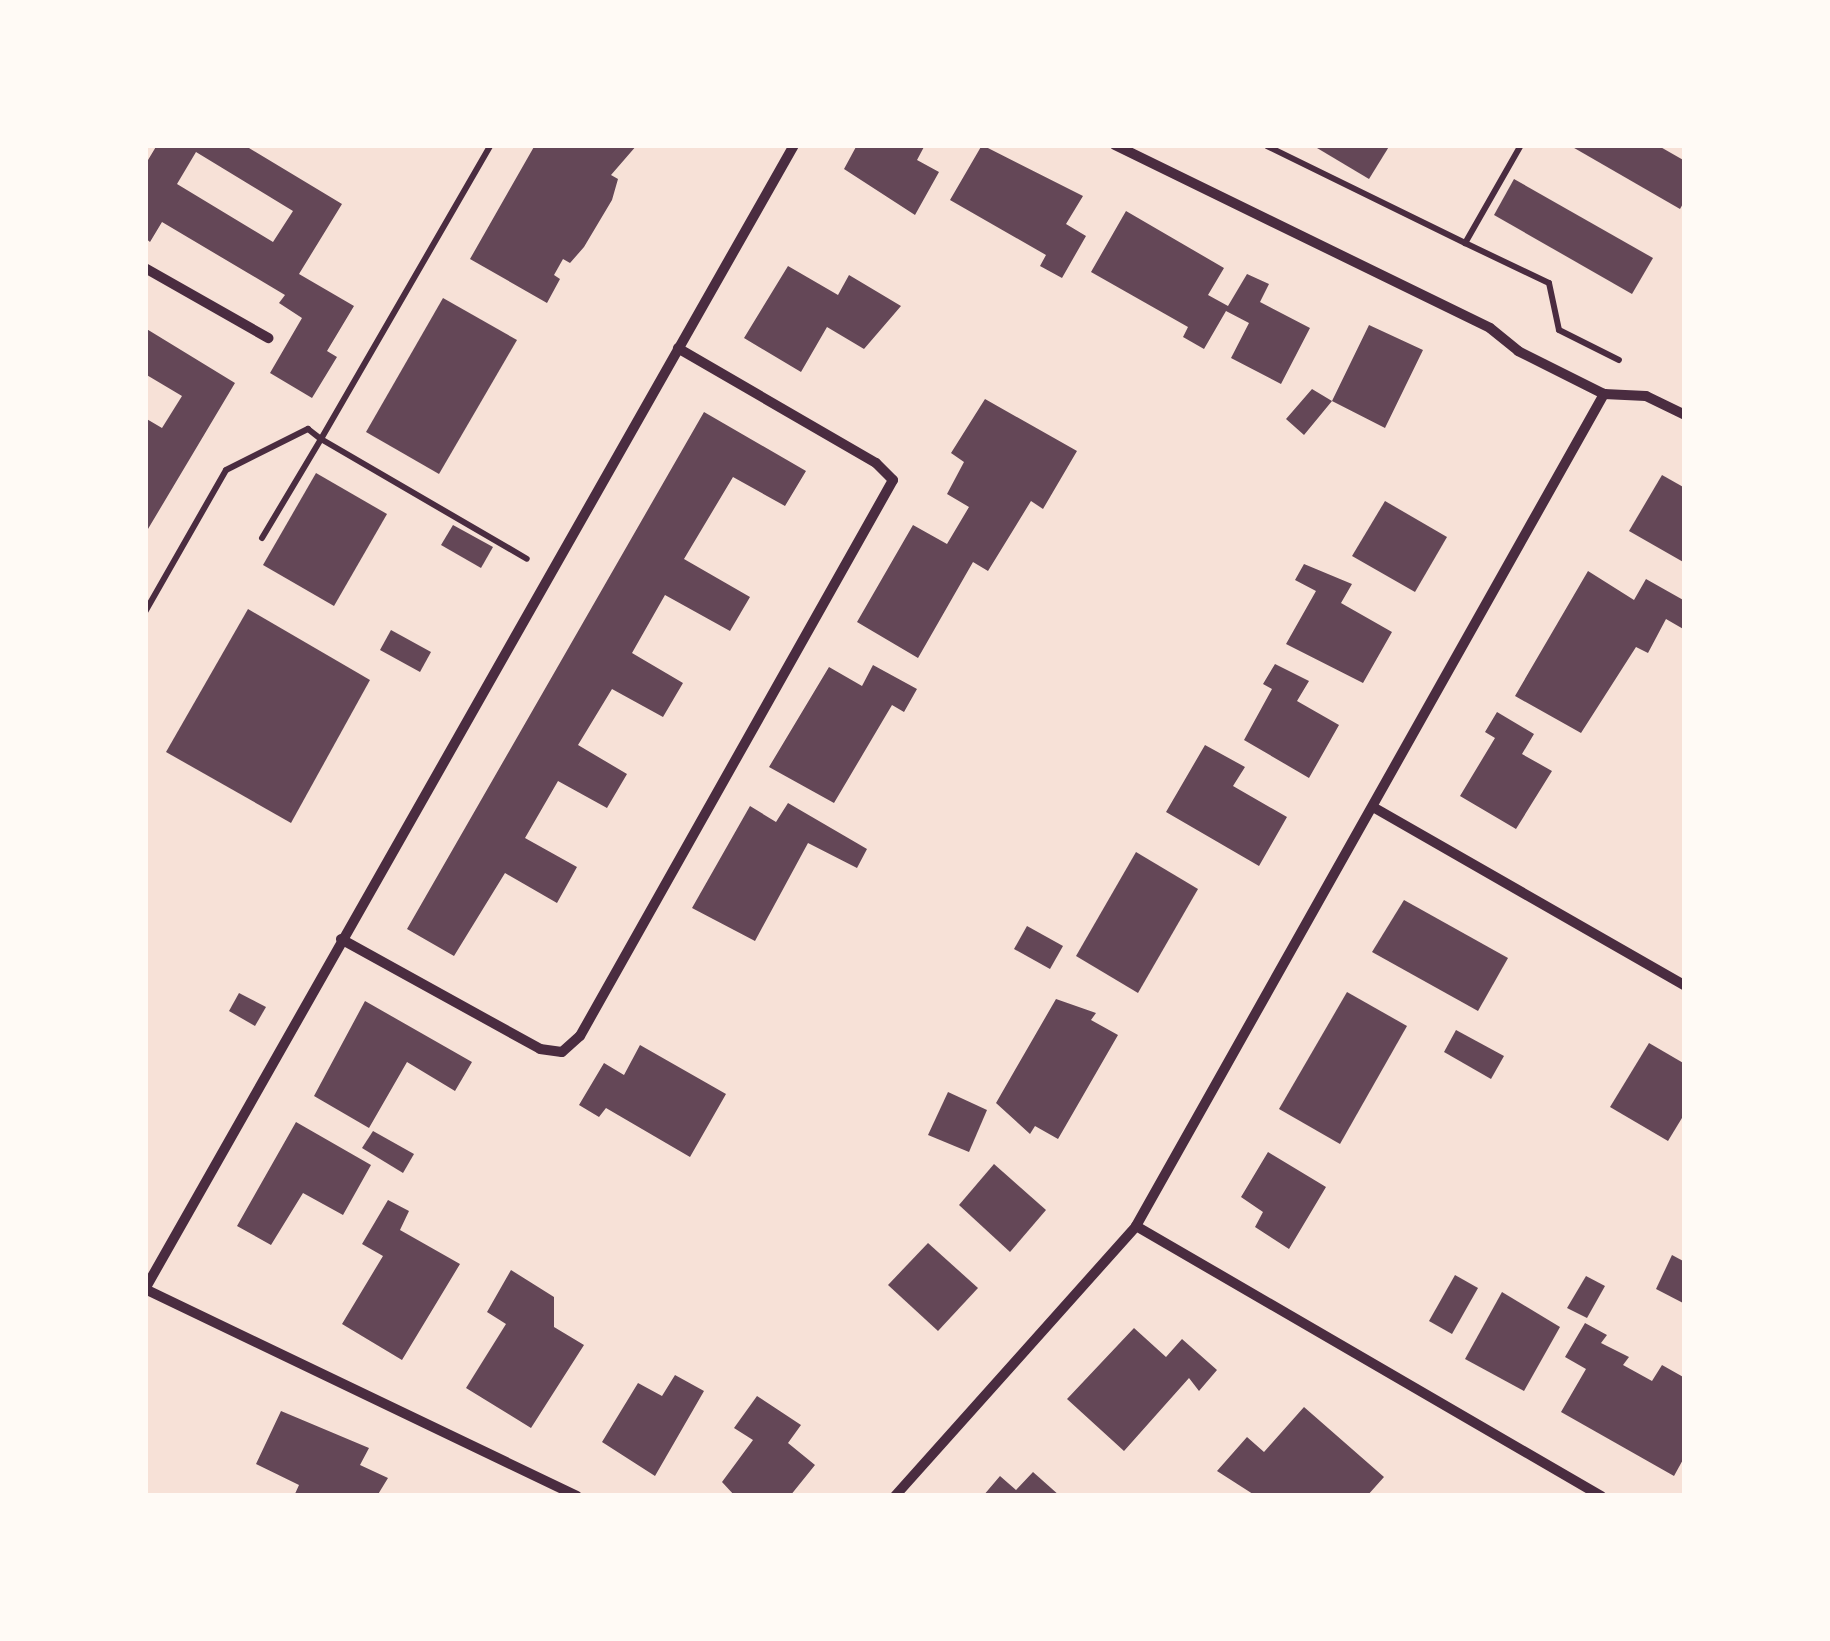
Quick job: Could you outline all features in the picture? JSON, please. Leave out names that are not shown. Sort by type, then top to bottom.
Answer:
[{"type":"street","points":[[577,1496],[145,1289],[340,938],[794,145]]},
{"type":"street","points":[[1115,145],[1490,328],[1518,351],[1604,394],[1646,396],[1685,414]]},
{"type":"street","points":[[145,268],[268,338]]},
{"type":"street","points":[[340,938],[540,1050],[562,1052],[580,1036],[892,480],[876,463],[678,348]]},
{"type":"street","points":[[895,1496],[1136,1226],[1604,394]]},
{"type":"street","points":[[1372,806],[1685,986]]},
{"type":"street","points":[[1136,1226],[1600,1496]]},
{"type":"path","points":[[262,538],[491,145]]},
{"type":"path","points":[[1267,145],[1549,283],[1559,330],[1619,360]]},
{"type":"path","points":[[1465,243],[1521,145]]},
{"type":"path","points":[[145,612],[226,470],[308,429],[550,573]]},
{"type":"building","points":[[157,145],[244,145],[342,204],[299,274],[354,306],[327,351],[337,357],[312,398],[270,373],[302,318],[279,303],[285,295],[162,222],[150,242],[145,238],[145,165]],"holes":[[[196,152],[293,211],[273,242],[177,184]]]},
{"type":"building","points":[[535,145],[637,145],[611,175],[618,179],[612,200],[584,247],[570,263],[563,259],[554,275],[560,279],[547,303],[470,259]]},
{"type":"building","points":[[857,145],[925,145],[917,160],[939,172],[915,215],[844,169]]},
{"type":"building","points":[[982,145],[1083,196],[1066,224],[1086,236],[1062,278],[1040,266],[1046,255],[950,200]]},
{"type":"building","points":[[1312,145],[1390,145],[1369,179]]},
{"type":"building","points":[[1569,145],[1657,145],[1685,161],[1685,200],[1680,209]]},
{"type":"building","points":[[1514,179],[1653,258],[1632,294],[1494,215]]},
{"type":"building","points":[[1126,211],[1224,268],[1208,295],[1228,306],[1247,274],[1269,284],[1260,302],[1310,328],[1281,384],[1231,358],[1249,323],[1226,311],[1204,349],[1183,337],[1188,327],[1091,272]]},
{"type":"building","points":[[788,266],[838,295],[849,275],[901,306],[864,349],[827,327],[801,372],[744,338]]},
{"type":"building","points":[[443,298],[517,340],[439,474],[366,432]]},
{"type":"building","points":[[1369,325],[1423,350],[1385,428],[1332,401]]},
{"type":"building","points":[[145,328],[235,383],[145,534],[145,418],[162,428],[182,396],[145,374]]},
{"type":"building","points":[[1312,389],[1332,401],[1304,435],[1286,419]]},
{"type":"building","points":[[985,399],[1077,451],[1043,509],[1031,501],[988,571],[973,562],[918,658],[857,622],[913,525],[947,544],[969,507],[947,494],[964,462],[951,453]]},
{"type":"building","points":[[704,412],[806,471],[785,506],[733,477],[684,559],[750,597],[730,631],[665,595],[632,653],[683,683],[663,717],[612,689],[578,745],[627,774],[607,808],[558,781],[525,838],[577,867],[557,903],[505,873],[454,956],[407,929]]},
{"type":"building","points":[[316,473],[387,514],[334,606],[263,565]]},
{"type":"building","points":[[1662,475],[1685,488],[1685,563],[1629,531]]},
{"type":"building","points":[[1385,501],[1447,537],[1415,592],[1352,556]]},
{"type":"building","points":[[453,525],[493,547],[481,568],[441,545]]},
{"type":"building","points":[[1304,564],[1352,584],[1341,603],[1392,632],[1363,683],[1286,644],[1316,591],[1295,580]]},
{"type":"building","points":[[1588,571],[1634,600],[1646,579],[1685,601],[1685,630],[1666,619],[1648,653],[1636,647],[1581,733],[1515,696]]},
{"type":"building","points":[[248,609],[370,680],[291,823],[166,752]]},
{"type":"building","points":[[391,630],[431,652],[420,672],[380,650]]},
{"type":"building","points":[[1275,664],[1309,681],[1297,701],[1339,725],[1309,778],[1244,740],[1272,689],[1263,684]]},
{"type":"building","points":[[873,665],[917,689],[904,712],[892,705],[834,803],[769,767],[829,667],[862,686]]},
{"type":"building","points":[[1497,712],[1534,734],[1522,754],[1552,771],[1516,829],[1460,796],[1495,738],[1485,732]]},
{"type":"building","points":[[1205,745],[1245,767],[1233,786],[1287,817],[1259,866],[1166,812]]},
{"type":"building","points":[[788,803],[867,849],[857,868],[808,843],[755,941],[692,908],[750,806],[776,822]]},
{"type":"building","points":[[1136,852],[1198,889],[1138,993],[1076,956]]},
{"type":"building","points":[[1404,900],[1508,958],[1478,1011],[1372,952]]},
{"type":"building","points":[[1027,926],[1063,946],[1050,969],[1014,949]]},
{"type":"building","points":[[1347,992],[1407,1026],[1340,1144],[1279,1109]]},
{"type":"building","points":[[239,993],[266,1007],[255,1026],[229,1011]]},
{"type":"building","points":[[1056,999],[1096,1013],[1091,1020],[1118,1035],[1058,1139],[1035,1126],[1030,1134],[996,1103]]},
{"type":"building","points":[[365,1001],[472,1062],[455,1091],[407,1062],[369,1128],[314,1096]]},
{"type":"building","points":[[1456,1030],[1504,1056],[1491,1079],[1444,1052]]},
{"type":"building","points":[[1649,1043],[1685,1064],[1685,1113],[1668,1141],[1610,1107]]},
{"type":"building","points":[[640,1045],[726,1094],[690,1157],[606,1108],[599,1117],[579,1105],[604,1063],[624,1075]]},
{"type":"building","points":[[948,1092],[987,1110],[969,1152],[928,1135]]},
{"type":"building","points":[[296,1122],[371,1165],[343,1215],[303,1193],[271,1245],[237,1226]]},
{"type":"building","points":[[373,1131],[414,1154],[403,1173],[362,1148]]},
{"type":"building","points":[[1268,1152],[1326,1187],[1289,1249],[1255,1227],[1263,1212],[1241,1197]]},
{"type":"building","points":[[994,1164],[1046,1210],[1010,1252],[959,1205]]},
{"type":"building","points":[[388,1200],[409,1211],[400,1230],[460,1264],[402,1360],[342,1324],[383,1256],[362,1244]]},
{"type":"building","points":[[928,1243],[978,1288],[938,1331],[888,1285]]},
{"type":"building","points":[[1672,1255],[1685,1262],[1685,1304],[1656,1289]]},
{"type":"building","points":[[511,1270],[554,1297],[554,1327],[584,1345],[531,1428],[466,1388],[506,1324],[487,1312]]},
{"type":"building","points":[[1455,1275],[1478,1288],[1452,1334],[1429,1321]]},
{"type":"building","points":[[1586,1276],[1605,1286],[1587,1318],[1567,1308]]},
{"type":"building","points":[[1502,1292],[1560,1327],[1524,1391],[1465,1359]]},
{"type":"building","points":[[1585,1323],[1607,1335],[1601,1343],[1629,1357],[1623,1365],[1652,1381],[1662,1365],[1685,1378],[1685,1456],[1674,1476],[1561,1412],[1586,1369],[1565,1357]]},
{"type":"building","points":[[1134,1328],[1166,1357],[1182,1339],[1217,1370],[1199,1391],[1189,1378],[1124,1451],[1067,1399]]},
{"type":"building","points":[[675,1375],[704,1391],[655,1476],[602,1442],[638,1383],[662,1396]]},
{"type":"building","points":[[757,1396],[801,1425],[788,1443],[815,1465],[790,1496],[735,1496],[722,1482],[753,1440],[734,1428]]},
{"type":"building","points":[[1304,1407],[1384,1477],[1367,1496],[1256,1496],[1217,1471],[1247,1437],[1264,1452]]},
{"type":"building","points":[[281,1411],[369,1448],[360,1465],[388,1478],[377,1496],[294,1496],[299,1485],[256,1464]]},
{"type":"building","points":[[1033,1472],[1060,1496],[983,1496],[1000,1476],[1016,1490]]}]
